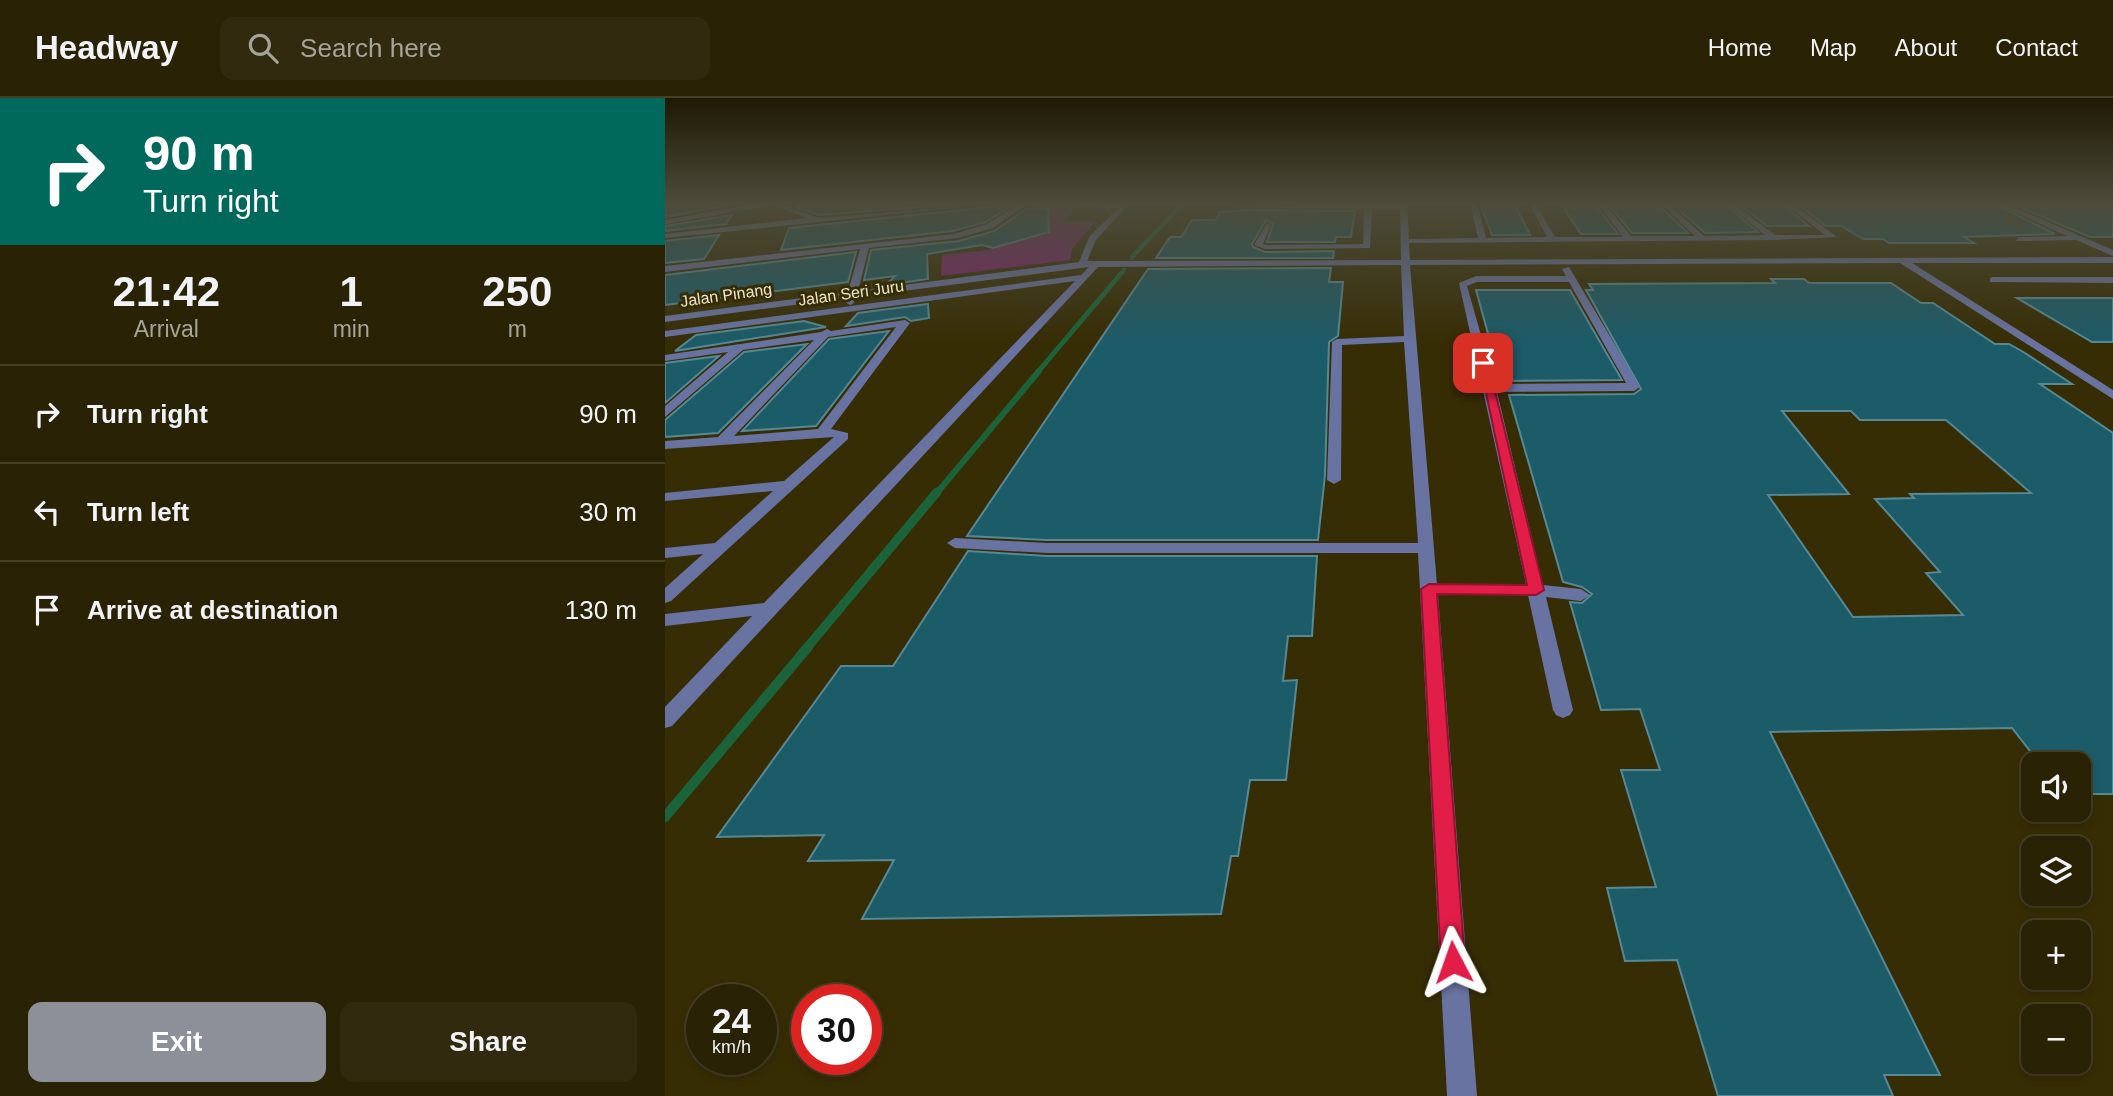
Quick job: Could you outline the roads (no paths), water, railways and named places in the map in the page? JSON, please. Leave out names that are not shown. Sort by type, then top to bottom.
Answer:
[{"type":"street","points":[[665,269],[834,250]]},
{"type":"street","points":[[722,440],[848,309],[864,250]]},
{"type":"street","points":[[665,720],[1087,268],[1090,250]]},
{"type":"street","points":[[1087,268],[1417,250]]},
{"type":"street","points":[[1406,251],[1562,261],[2113,260]]},
{"type":"street","points":[[1406,251],[1409,339],[1429,589],[1462,1096]]},
{"type":"street","points":[[1490,388],[1634,387],[1562,261]]},
{"type":"street","points":[[1902,261],[2113,395]]},
{"type":"street","name":"Jalan Pinang","points":[[665,318],[853,289],[1087,268]]},
{"type":"street","name":"Jalan Seri Juru","points":[[665,334],[848,309],[1087,268]]},
{"type":"street","points":[[1563,709],[1490,388],[1462,285],[1476,279],[1572,279]]},
{"type":"street","points":[[1993,280],[2113,280]]},
{"type":"street","points":[[665,308],[853,289]]},
{"type":"street","points":[[665,358],[905,323],[822,432]]},
{"type":"street","points":[[665,348],[687,331]]},
{"type":"street","points":[[1334,480],[1337,342],[1409,339]]},
{"type":"street","points":[[665,413],[740,347]]},
{"type":"street","points":[[665,445],[822,432],[843,436],[665,597]]},
{"type":"street","points":[[665,497],[790,485]]},
{"type":"street","points":[[955,543],[1047,548],[1426,548]]},
{"type":"street","points":[[665,553],[721,548]]},
{"type":"street","points":[[1429,589],[1536,590],[1581,595]]},
{"type":"street","points":[[665,620],[767,609]]},
{"type":"waterway","points":[[1132,257],[1139,250]]},
{"type":"waterway","points":[[1117,278],[1124,270]]},
{"type":"waterway","points":[[1037,373],[1119,276]]},
{"type":"waterway","points":[[936,494],[1039,371]]},
{"type":"waterway","points":[[806,649],[937,492]]},
{"type":"waterway","points":[[665,817],[808,647]]}]
